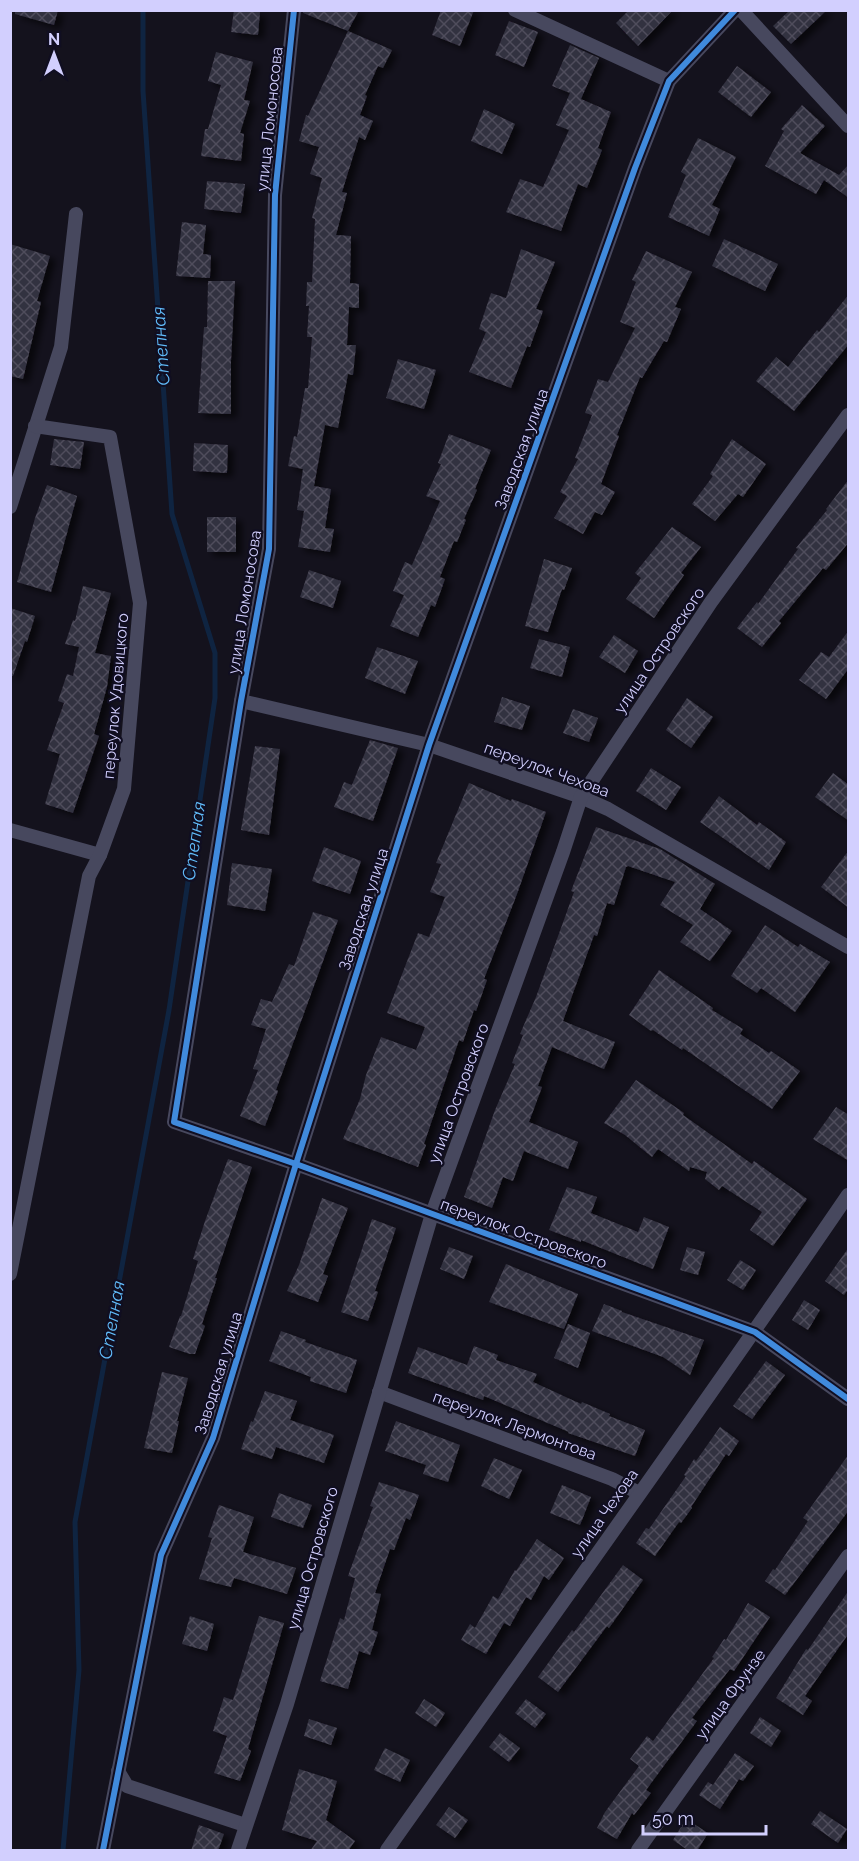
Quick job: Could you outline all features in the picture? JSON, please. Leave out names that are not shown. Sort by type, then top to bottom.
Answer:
[{"type":"street","name":"улица Ломоносова","points":[[174,1122],[242,700],[269,549],[275,195],[294,10]]},
{"type":"street","points":[[514,10],[669,81]]},
{"type":"street","name":"Заводская улица","points":[[103,1851],[161,1555],[213,1438],[296,1164],[429,745],[631,179],[669,81],[735,10]]},
{"type":"street","points":[[741,10],[849,126]]},
{"type":"street","points":[[10,507],[61,347],[76,214]]},
{"type":"street","name":"улица Островского","points":[[238,1851],[286,1704],[432,1214],[581,797],[711,602],[849,415]]},
{"type":"street","name":"переулок Удовицкого","points":[[10,1274],[89,876],[100,855],[124,789],[140,603],[110,437],[35,426]]},
{"type":"street","name":"переулок Чехова","points":[[242,700],[429,745],[581,797],[608,809],[847,943]]},
{"type":"street","points":[[10,830],[100,855]]},
{"type":"street","name":"переулок Островского","points":[[174,1122],[296,1164],[755,1332],[849,1399]]},
{"type":"street","name":"улица Чехова","points":[[387,1851],[755,1332],[849,1195]]},
{"type":"street","name":"переулок Лермонтова","points":[[379,1392],[612,1479],[639,1493]]},
{"type":"street","name":"улица Фрунзе","points":[[638,1851],[849,1556]]},
{"type":"street","points":[[118,1771],[127,1786],[246,1825]]},
{"type":"building","points":[[15,10],[58,10],[54,25],[15,14]]},
{"type":"building","points":[[234,10],[260,12],[258,35],[231,32]]},
{"type":"building","points":[[303,10],[359,10],[348,31],[303,13]]},
{"type":"building","points":[[441,10],[474,10],[460,46],[432,35]]},
{"type":"building","points":[[629,10],[673,10],[638,46],[616,23]]},
{"type":"building","points":[[790,10],[827,10],[791,44],[773,26]]},
{"type":"building","points":[[509,21],[538,32],[524,67],[495,55]]},
{"type":"building","points":[[348,31],[392,50],[383,68],[378,66],[365,95],[367,96],[360,115],[373,121],[365,140],[359,137],[342,192],[347,193],[336,235],[351,236],[350,283],[359,284],[359,308],[349,307],[347,345],[356,345],[353,375],[348,374],[338,428],[325,425],[314,486],[331,489],[325,528],[334,529],[330,552],[298,547],[304,511],[297,510],[303,469],[288,466],[294,436],[297,437],[305,388],[308,388],[312,337],[307,337],[309,306],[306,306],[307,282],[312,282],[315,219],[312,218],[322,178],[310,174],[319,147],[299,141],[306,115],[308,116]]},
{"type":"building","points":[[570,45],[599,58],[581,99],[611,112],[598,148],[602,150],[587,188],[578,184],[561,231],[506,212],[520,179],[543,187],[569,130],[556,125],[570,93],[552,86]]},
{"type":"building","points":[[216,52],[253,62],[244,100],[250,101],[240,133],[244,134],[241,161],[201,156],[205,129],[208,129],[221,85],[208,81]]},
{"type":"building","points":[[737,66],[771,92],[751,117],[718,92]]},
{"type":"building","points":[[802,105],[825,126],[800,153],[839,175],[849,164],[849,198],[824,180],[816,194],[765,166],[784,131],[781,129]]},
{"type":"building","points":[[484,109],[515,124],[502,154],[471,141]]},
{"type":"building","points":[[698,138],[736,157],[712,205],[720,209],[709,236],[668,217],[686,175],[681,172]]},
{"type":"building","points":[[207,181],[245,184],[241,213],[204,209]]},
{"type":"building","points":[[182,222],[206,225],[203,254],[211,255],[210,278],[176,276]]},
{"type":"building","points":[[724,239],[778,264],[765,291],[712,266]]},
{"type":"building","points":[[10,244],[50,256],[37,301],[41,302],[23,379],[10,376]]},
{"type":"building","points":[[521,249],[555,262],[536,309],[543,311],[530,347],[527,346],[511,388],[469,372],[486,332],[479,329],[491,293],[506,298]]},
{"type":"building","points":[[646,251],[692,272],[675,307],[681,309],[667,342],[664,341],[642,378],[640,377],[617,435],[619,436],[601,484],[615,492],[602,515],[595,512],[583,534],[554,518],[567,496],[560,492],[578,459],[575,458],[592,415],[585,413],[598,379],[608,382],[635,328],[620,322],[636,282],[632,280]]},
{"type":"building","points":[[208,281],[235,281],[231,414],[198,413],[204,327],[207,327]]},
{"type":"building","points":[[849,294],[849,344],[794,411],[756,381],[776,357],[788,367]]},
{"type":"building","points":[[398,359],[436,370],[424,409],[386,398]]},
{"type":"building","points":[[449,434],[491,450],[464,519],[466,520],[457,542],[454,541],[440,577],[445,579],[435,607],[431,605],[418,637],[390,626],[404,595],[393,591],[405,562],[412,565],[440,501],[426,496],[441,464],[438,463]]},
{"type":"building","points":[[54,439],[84,442],[80,469],[50,465]]},
{"type":"building","points":[[732,439],[766,464],[743,497],[738,494],[715,521],[692,504],[713,476],[710,474]]},
{"type":"building","points":[[194,443],[228,445],[227,473],[193,471]]},
{"type":"building","points":[[849,479],[849,542],[826,570],[823,568],[779,621],[781,623],[762,647],[737,628],[757,602],[758,604],[798,549],[796,548]]},
{"type":"building","points":[[47,485],[77,496],[51,592],[17,582]]},
{"type":"building","points":[[207,517],[236,517],[236,552],[207,552]]},
{"type":"building","points":[[672,527],[701,547],[681,573],[684,575],[654,618],[626,599],[641,578],[635,573]]},
{"type":"building","points":[[544,559],[572,568],[564,590],[562,589],[548,632],[525,626]]},
{"type":"building","points":[[309,570],[341,581],[333,608],[300,597]]},
{"type":"building","points":[[83,586],[111,593],[95,653],[111,656],[107,687],[94,734],[99,736],[73,813],[45,804],[60,754],[47,750],[64,703],[58,701],[67,674],[73,676],[79,647],[65,644],[73,620],[75,621]]},
{"type":"building","points":[[10,608],[35,616],[13,676],[10,676]]},
{"type":"building","points":[[849,630],[849,668],[826,699],[799,680],[821,652],[829,657]]},
{"type":"building","points":[[614,635],[638,651],[625,673],[599,657]]},
{"type":"building","points":[[539,639],[570,647],[562,677],[530,668]]},
{"type":"building","points":[[377,647],[418,661],[405,694],[365,678]]},
{"type":"building","points":[[502,697],[530,706],[522,730],[494,722]]},
{"type":"building","points":[[687,698],[713,717],[691,748],[666,730]]},
{"type":"building","points":[[573,709],[598,718],[589,742],[563,733]]},
{"type":"building","points":[[370,740],[398,748],[373,821],[334,807],[344,782],[352,785]]},
{"type":"building","points":[[255,746],[280,749],[269,835],[241,830]]},
{"type":"building","points":[[651,768],[681,787],[666,810],[636,791]]},
{"type":"building","points":[[833,773],[849,785],[849,821],[815,797]]},
{"type":"building","points":[[469,783],[511,801],[512,799],[546,812],[484,979],[487,980],[476,1011],[474,1010],[463,1042],[459,1040],[418,1167],[343,1139],[360,1099],[366,1075],[381,1037],[416,1050],[425,1027],[387,1013],[418,933],[429,937],[445,897],[430,892],[441,864],[436,863]]},
{"type":"building","points":[[719,796],[757,825],[759,822],[786,842],[769,870],[700,822]]},
{"type":"building","points":[[596,827],[660,849],[715,884],[700,909],[732,931],[710,961],[680,942],[693,925],[660,905],[675,882],[626,867],[614,905],[607,903],[597,936],[594,935],[563,1021],[615,1042],[604,1069],[552,1047],[538,1086],[542,1087],[529,1122],[578,1142],[568,1169],[524,1151],[513,1181],[503,1177],[492,1208],[464,1197],[495,1110],[515,1064],[512,1063],[523,1035],[520,1034],[536,997],[574,892],[571,891]]},
{"type":"building","points":[[324,847],[361,861],[350,894],[312,881]]},
{"type":"building","points":[[849,850],[849,908],[821,887]]},
{"type":"building","points":[[232,863],[272,869],[265,911],[227,905]]},
{"type":"building","points":[[313,912],[338,920],[265,1126],[240,1116],[258,1070],[253,1069],[266,1029],[251,1025],[261,999],[272,1002],[289,964],[294,966]]},
{"type":"building","points":[[765,925],[798,947],[800,944],[830,962],[795,1012],[761,988],[757,993],[731,976]]},
{"type":"building","points":[[659,970],[713,1008],[712,1010],[743,1029],[740,1034],[769,1053],[771,1051],[800,1071],[772,1109],[683,1048],[682,1050],[629,1015]]},
{"type":"building","points":[[636,1080],[752,1164],[754,1161],[807,1199],[773,1246],[750,1230],[762,1212],[722,1186],[719,1190],[705,1179],[707,1172],[690,1167],[689,1171],[658,1149],[652,1157],[625,1135],[604,1123]]},
{"type":"building","points":[[836,1107],[849,1115],[849,1161],[813,1139]]},
{"type":"building","points":[[228,1159],[252,1167],[215,1278],[217,1278],[202,1324],[205,1326],[195,1354],[190,1354],[169,1347],[198,1261],[193,1259]]},
{"type":"building","points":[[567,1187],[597,1197],[591,1213],[638,1232],[644,1217],[669,1227],[653,1269],[581,1240],[581,1242],[549,1230]]},
{"type":"building","points":[[322,1198],[348,1208],[323,1274],[328,1276],[318,1302],[287,1291],[299,1265]]},
{"type":"building","points":[[372,1219],[396,1228],[375,1291],[378,1292],[368,1321],[341,1312]]},
{"type":"building","points":[[449,1247],[473,1256],[464,1279],[440,1269]]},
{"type":"building","points":[[687,1247],[705,1252],[698,1275],[680,1270]]},
{"type":"building","points":[[849,1247],[849,1288],[844,1295],[825,1281]]},
{"type":"building","points":[[740,1260],[756,1270],[743,1290],[727,1280]]},
{"type":"building","points":[[506,1264],[578,1294],[564,1329],[489,1302]]},
{"type":"building","points":[[804,1300],[820,1310],[808,1330],[792,1320]]},
{"type":"building","points":[[604,1304],[704,1340],[690,1375],[663,1357],[592,1331]]},
{"type":"building","points":[[568,1324],[590,1333],[578,1368],[554,1358]]},
{"type":"building","points":[[281,1331],[357,1360],[346,1393],[310,1381],[311,1377],[269,1361]]},
{"type":"building","points":[[474,1346],[498,1355],[496,1360],[537,1374],[533,1382],[645,1430],[635,1456],[568,1433],[484,1396],[483,1400],[408,1373],[418,1347],[467,1365]]},
{"type":"building","points":[[766,1361],[785,1375],[752,1419],[733,1406]]},
{"type":"building","points":[[162,1372],[188,1378],[172,1453],[144,1448]]},
{"type":"building","points":[[265,1391],[297,1401],[290,1420],[334,1435],[324,1463],[276,1447],[272,1459],[241,1449]]},
{"type":"building","points":[[396,1421],[460,1445],[448,1482],[423,1474],[426,1465],[385,1451]]},
{"type":"building","points":[[720,1427],[739,1441],[729,1456],[726,1454],[692,1508],[655,1556],[636,1543],[646,1528],[649,1529],[686,1476],[684,1475],[694,1459],[696,1461]]},
{"type":"building","points":[[849,1454],[849,1510],[785,1595],[765,1581],[808,1521],[803,1518]]},
{"type":"building","points":[[494,1458],[522,1470],[509,1499],[481,1486]]},
{"type":"building","points":[[379,1482],[419,1495],[410,1520],[406,1518],[394,1550],[390,1549],[375,1593],[381,1594],[372,1630],[378,1632],[370,1655],[359,1651],[348,1689],[320,1681],[340,1618],[344,1620],[355,1578],[348,1576],[373,1507],[370,1506]]},
{"type":"building","points":[[562,1485],[591,1497],[580,1525],[550,1513]]},
{"type":"building","points":[[279,1493],[312,1505],[303,1528],[271,1517]]},
{"type":"building","points":[[219,1505],[254,1517],[243,1552],[296,1568],[287,1594],[234,1578],[231,1587],[199,1579],[212,1538],[208,1537]]},
{"type":"building","points":[[537,1539],[564,1558],[549,1580],[544,1576],[531,1600],[526,1597],[510,1626],[504,1623],[486,1654],[461,1640],[470,1624],[475,1628],[493,1596],[498,1599]]},
{"type":"building","points":[[623,1565],[643,1580],[609,1628],[607,1626],[558,1692],[538,1677]]},
{"type":"building","points":[[849,1590],[849,1633],[805,1696],[812,1701],[803,1715],[776,1698],[806,1649],[808,1650]]},
{"type":"building","points":[[748,1603],[770,1617],[734,1671],[730,1669],[692,1718],[697,1721],[646,1790],[651,1793],[634,1815],[632,1813],[617,1839],[597,1828],[605,1812],[639,1766],[630,1759],[647,1736],[653,1741],[714,1658],[712,1657],[724,1639],[726,1640]]},
{"type":"building","points":[[190,1616],[214,1624],[207,1651],[182,1644]]},
{"type":"building","points":[[259,1616],[284,1623],[248,1749],[251,1751],[240,1781],[214,1773],[227,1736],[213,1731],[224,1697],[233,1700]]},
{"type":"building","points":[[424,1699],[445,1713],[436,1727],[415,1713]]},
{"type":"building","points":[[526,1699],[546,1714],[535,1728],[515,1713]]},
{"type":"building","points":[[760,1717],[781,1731],[771,1747],[750,1733]]},
{"type":"building","points":[[309,1719],[337,1728],[331,1745],[304,1736]]},
{"type":"building","points":[[500,1733],[520,1748],[509,1762],[489,1747]]},
{"type":"building","points":[[385,1748],[410,1760],[400,1782],[374,1770]]},
{"type":"building","points":[[735,1753],[754,1766],[743,1781],[739,1779],[720,1809],[699,1795],[708,1782],[713,1785]]},
{"type":"building","points":[[299,1769],[337,1781],[326,1820],[355,1841],[348,1851],[310,1851],[317,1841],[282,1830]]},
{"type":"building","points":[[449,1807],[468,1820],[455,1838],[436,1825]]},
{"type":"building","points":[[820,1811],[847,1829],[838,1843],[811,1824]]},
{"type":"building","points":[[686,1819],[708,1833],[697,1851],[689,1851],[673,1840]]},
{"type":"building","points":[[199,1825],[224,1834],[218,1851],[191,1851]]},
{"type":"waterway","name":"Степная","points":[[63,1850],[79,1670],[75,1522],[169,1010],[215,698],[215,653],[172,514],[143,91],[143,10]]},
{"type":"cycle path","points":[[294,10],[275,195],[269,549],[241,701],[174,1122],[296,1164],[755,1332],[848,1399]]},
{"type":"cycle path","points":[[103,1850],[161,1555],[213,1438],[296,1164],[429,745],[635,168],[669,81],[735,10]]}]
